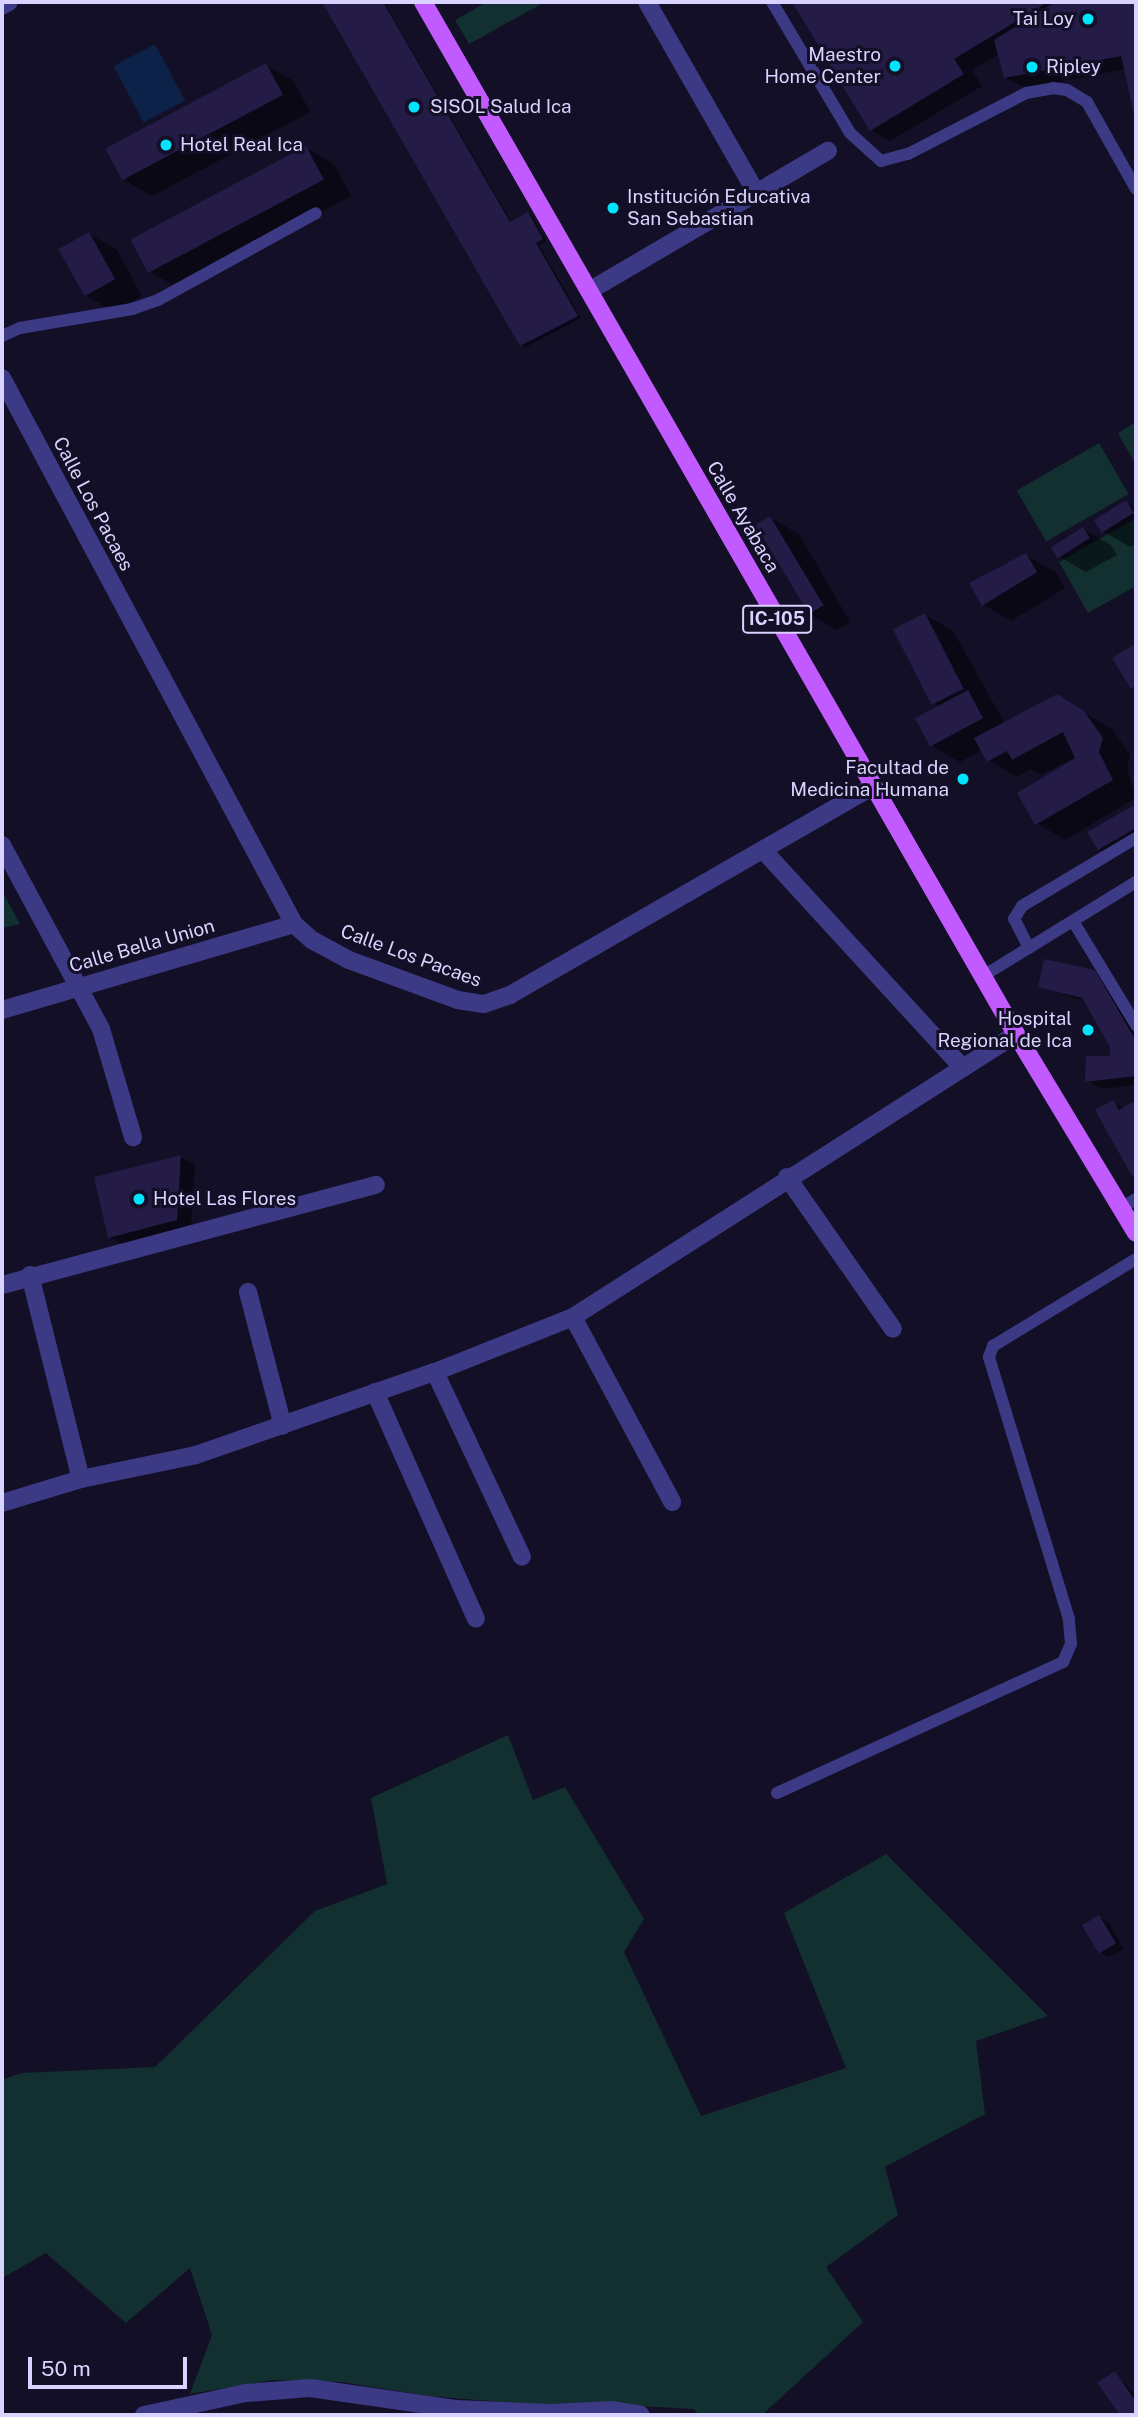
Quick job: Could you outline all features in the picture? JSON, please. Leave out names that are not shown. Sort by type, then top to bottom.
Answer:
[{"type":"main road","name":"Calle Ayabaca","points":[[425,3],[1016,1034],[1129,1203],[1136,1233]]},
{"type":"street","points":[[2,6],[9,2]]},
{"type":"street","points":[[647,2],[756,192]]},
{"type":"street","points":[[589,291],[828,151]]},
{"type":"street","name":"Calle Los Pacaes","points":[[2,378],[293,924],[312,940],[349,960],[458,1000],[484,1004],[510,995],[764,852],[873,786]]},
{"type":"street","points":[[2,845],[101,1029],[132,1137]]},
{"type":"street","points":[[764,852],[963,1068]]},
{"type":"street","name":"Calle Bella Union","points":[[2,1010],[293,924]]},
{"type":"street","points":[[2,1503],[81,1479],[163,1464],[283,1426],[435,1373],[573,1317],[787,1177],[1016,1034]]},
{"type":"street","points":[[787,1177],[893,1329]]},
{"type":"street","points":[[2,1285],[30,1275],[376,1185]]},
{"type":"street","points":[[30,1275],[81,1479]]},
{"type":"street","points":[[248,1292],[283,1426]]},
{"type":"street","points":[[573,1317],[672,1502]]},
{"type":"street","points":[[435,1373],[522,1557]]},
{"type":"street","points":[[376,1392],[476,1619]]},
{"type":"street","points":[[144,2415],[246,2393],[310,2388],[455,2409],[552,2413],[611,2410],[641,2415]]},
{"type":"lane","points":[[772,2],[850,133],[881,162],[908,154],[1026,93],[1053,88],[1067,90],[1087,102],[1136,189]]},
{"type":"lane","points":[[2,336],[20,328],[145,304],[316,213]]},
{"type":"lane","points":[[1029,948],[1014,919],[1022,906],[1136,838]]},
{"type":"lane","points":[[982,976],[1136,882]]},
{"type":"lane","points":[[1073,921],[1136,1026]]},
{"type":"lane","points":[[777,1793],[1063,1662],[1071,1644],[1069,1619],[989,1357],[993,1346],[1136,1259]]},
{"type":"green space","points":[[487,2],[545,2],[469,44],[455,20]]},
{"type":"green space","points":[[1136,422],[1136,465],[1118,433]]},
{"type":"green space","points":[[1099,443],[1128,494],[1046,542],[1017,490]]},
{"type":"green space","points":[[1136,518],[1136,586],[1088,613],[1059,562]]},
{"type":"green space","points":[[2,891],[7,900],[20,924],[2,928]]},
{"type":"green space","points":[[508,1735],[533,1800],[565,1787],[644,1919],[624,1952],[701,2116],[846,2068],[784,1913],[886,1854],[1048,2016],[976,2041],[985,2114],[885,2167],[898,2215],[826,2267],[863,2322],[762,2415],[700,2415],[693,2409],[622,2405],[562,2407],[429,2396],[341,2382],[274,2380],[190,2394],[212,2335],[190,2268],[126,2323],[46,2253],[2,2278],[2,2080],[21,2073],[155,2067],[315,1911],[387,1884],[371,1798]]},
{"type":"water","points":[[155,44],[185,101],[144,123],[114,66]]},
{"type":"building","name":"SISOL Salud Ica","points":[[322,2],[383,2],[510,222],[528,212],[543,239],[536,243],[578,316],[520,346]]},
{"type":"building","name":"Maestro Home Center","points":[[792,2],[1048,2],[954,59],[964,74],[870,131]]},
{"type":"building","name":"Ripley","points":[[1055,2],[1136,2],[1136,123],[1121,56],[1004,78],[994,40]]},
{"type":"building","points":[[266,63],[283,95],[122,180],[105,148]]},
{"type":"building","points":[[306,146],[324,180],[148,273],[130,239]]},
{"type":"building","points":[[89,232],[115,279],[85,296],[58,249]]},
{"type":"building","points":[[1126,500],[1134,513],[1102,533],[1094,520]]},
{"type":"building","points":[[770,516],[824,605],[809,614],[755,525]]},
{"type":"building","points":[[1083,527],[1090,538],[1058,558],[1051,547]]},
{"type":"building","points":[[1026,553],[1037,572],[982,606],[969,583]]},
{"type":"building","points":[[925,613],[964,689],[932,705],[893,629]]},
{"type":"building","points":[[1136,643],[1136,685],[1131,689],[1112,658]]},
{"type":"building","points":[[968,690],[983,718],[930,746],[915,718]]},
{"type":"building","points":[[1057,694],[1084,711],[1103,738],[1099,752],[1113,780],[1035,825],[1017,793],[1075,758],[1063,732],[1012,760],[1007,751],[987,762],[974,738]]},
{"type":"building","points":[[1136,804],[1136,828],[1098,850],[1087,832]]},
{"type":"building","points":[[1044,959],[1095,970],[1135,1039],[1136,1076],[1085,1082],[1086,1056],[1110,1056],[1110,1047],[1082,998],[1038,987]]},
{"type":"building","points":[[1113,1100],[1119,1110],[1136,1100],[1136,1174],[1132,1176],[1095,1110]]},
{"type":"building","name":"Hotel Las Flores","points":[[181,1155],[177,1220],[108,1238],[94,1177]]},
{"type":"building","points":[[1099,1915],[1116,1943],[1099,1954],[1082,1925]]},
{"type":"building","points":[[1115,2371],[1136,2402],[1136,2415],[1120,2415],[1097,2383]]},
{"type":"place","name":"Tai Loy","points":[[1088,19]]},
{"type":"place","name":"Maestro Home Center","points":[[895,66]]},
{"type":"place","name":"Ripley","points":[[1032,67]]},
{"type":"place","name":"SISOL Salud Ica","points":[[414,107]]},
{"type":"place","name":"Hotel Real Ica","points":[[166,145]]},
{"type":"place","name":"Institución Educativa San Sebastian","points":[[613,208]]},
{"type":"place","name":"Facultad de Medicina Humana","points":[[963,779]]},
{"type":"place","name":"Hospital Regional de Ica","points":[[1088,1030]]},
{"type":"place","name":"Hotel Las Flores","points":[[139,1199]]}]
